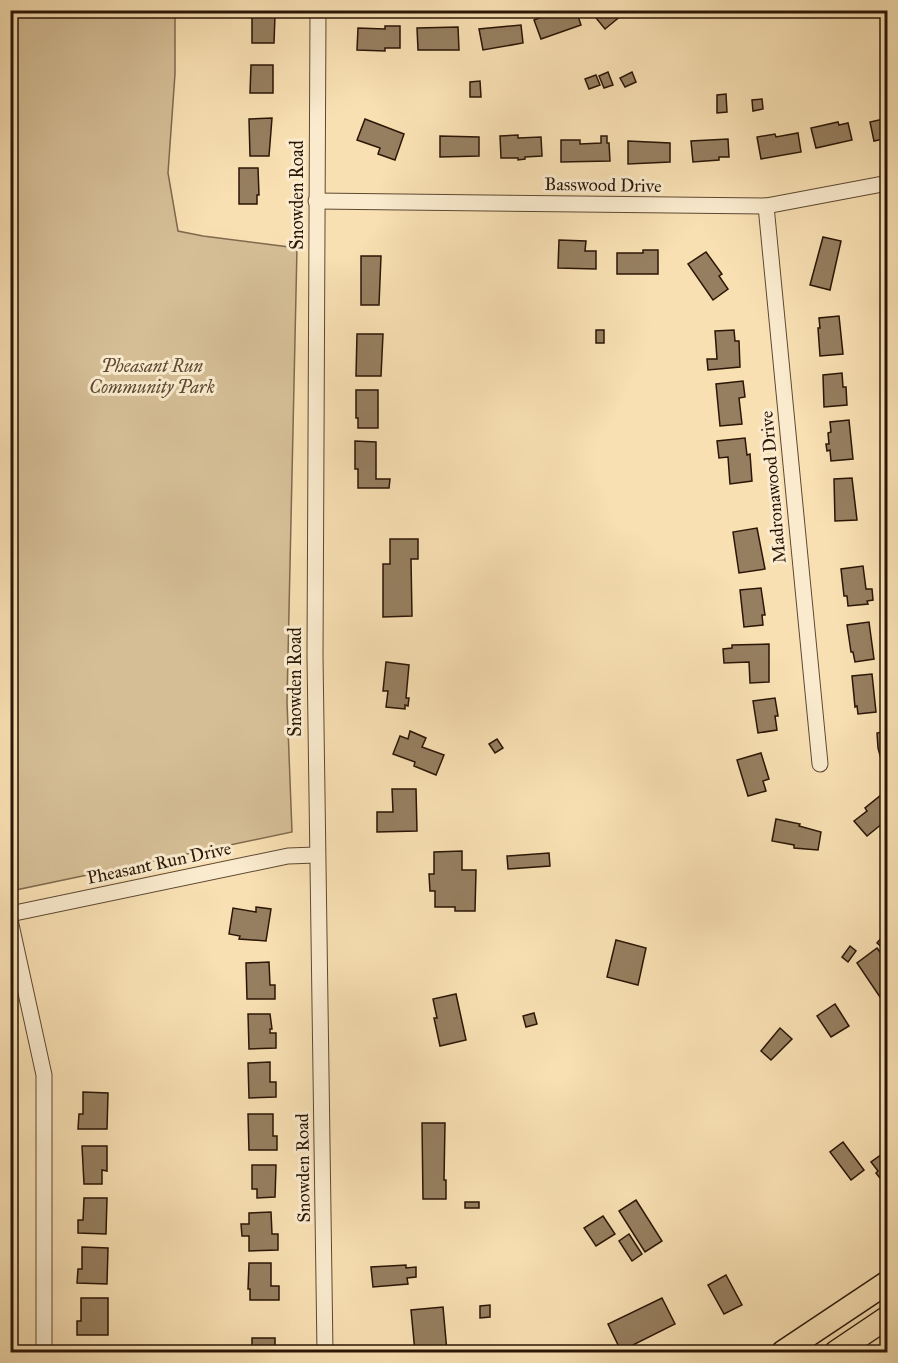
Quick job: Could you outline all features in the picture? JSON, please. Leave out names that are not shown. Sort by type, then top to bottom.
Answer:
[{"type":"main road","points":[[783,1353],[888,1282]]},
{"type":"main road","points":[[836,1353],[888,1317]]},
{"type":"street","name":"Snowden Road","points":[[318,10],[316,855],[325,1353]]},
{"type":"street","name":"Basswood Drive","points":[[316,201],[766,206],[888,183]]},
{"type":"street","name":"Madronawood Drive","points":[[766,206],[820,764]]},
{"type":"street","name":"Pheasant Run Drive","points":[[10,914],[288,856],[316,855]]},
{"type":"street","points":[[10,920],[44,1075],[44,1353]]},
{"type":"green space","name":"Pheasant Run Community Park","points":[[11,10],[175,11],[175,74],[168,173],[178,231],[297,248],[287,702],[292,832],[11,891]]},
{"type":"building","points":[[252,10],[272,10],[272,15],[275,15],[274,43],[252,43]]},
{"type":"building","points":[[576,10],[581,25],[541,39],[534,20],[552,13],[553,16]]},
{"type":"building","points":[[594,10],[628,10],[605,29],[592,13]]},
{"type":"building","points":[[521,25],[523,43],[483,50],[479,29]]},
{"type":"building","points":[[385,26],[400,26],[400,48],[385,48],[385,51],[357,50],[358,28],[385,29]]},
{"type":"building","points":[[458,27],[459,50],[418,50],[417,28]]},
{"type":"building","points":[[251,65],[273,65],[273,93],[250,93]]},
{"type":"building","points":[[608,72],[613,85],[604,88],[599,76]]},
{"type":"building","points":[[632,72],[636,82],[625,87],[620,78]]},
{"type":"building","points":[[596,75],[600,85],[589,89],[585,79]]},
{"type":"building","points":[[480,81],[481,97],[470,97],[470,82]]},
{"type":"building","points":[[726,94],[727,112],[717,113],[717,95]]},
{"type":"building","points":[[762,99],[763,109],[753,111],[752,100]]},
{"type":"building","points":[[272,118],[269,156],[250,156],[249,119]]},
{"type":"building","points":[[888,118],[888,138],[874,141],[870,122]]},
{"type":"building","points":[[365,119],[404,134],[395,160],[378,154],[380,148],[357,140]]},
{"type":"building","points":[[838,122],[839,125],[848,123],[852,140],[816,148],[811,128]]},
{"type":"building","points":[[798,133],[801,152],[761,159],[757,137],[775,134],[776,137]]},
{"type":"building","points":[[518,135],[518,138],[541,137],[542,156],[525,157],[525,159],[518,160],[518,158],[501,158],[500,136]]},
{"type":"building","points":[[440,136],[479,137],[479,156],[440,157]]},
{"type":"building","points":[[601,136],[607,136],[610,161],[561,162],[561,140],[580,140],[580,144],[601,143]]},
{"type":"building","points":[[728,139],[729,157],[693,162],[691,141]]},
{"type":"building","points":[[628,141],[670,143],[670,162],[628,164]]},
{"type":"building","points":[[239,168],[258,168],[257,204],[239,204]]},
{"type":"building","points":[[823,237],[841,241],[830,290],[810,285]]},
{"type":"building","points":[[559,240],[586,241],[585,251],[596,251],[596,269],[558,268]]},
{"type":"building","points":[[643,250],[658,250],[658,274],[617,274],[617,253],[643,253]]},
{"type":"building","points":[[706,252],[722,274],[719,276],[728,289],[713,300],[688,264]]},
{"type":"building","points":[[361,256],[381,256],[379,305],[361,305]]},
{"type":"building","points":[[839,316],[843,354],[820,356],[819,318]]},
{"type":"building","points":[[596,330],[604,330],[604,343],[596,343]]},
{"type":"building","points":[[734,330],[735,341],[739,341],[740,367],[708,370],[707,359],[717,359],[715,331]]},
{"type":"building","points":[[357,334],[383,334],[381,376],[356,376]]},
{"type":"building","points":[[842,373],[847,405],[824,407],[823,375]]},
{"type":"building","points":[[743,381],[745,397],[739,398],[742,424],[720,426],[716,384]]},
{"type":"building","points":[[356,390],[378,390],[378,428],[358,428]]},
{"type":"building","points":[[849,420],[853,459],[831,461],[830,450],[827,451],[826,444],[829,444],[830,422]]},
{"type":"building","points":[[745,438],[747,455],[750,454],[752,481],[730,484],[728,457],[719,458],[717,441]]},
{"type":"building","points":[[355,441],[376,442],[376,479],[390,479],[389,488],[358,488]]},
{"type":"building","points":[[852,478],[857,520],[835,521],[834,479]]},
{"type":"building","points":[[757,528],[765,569],[739,573],[733,532]]},
{"type":"building","points":[[390,539],[418,539],[418,559],[411,559],[412,616],[383,617],[383,564],[390,564]]},
{"type":"building","points":[[863,566],[866,589],[872,589],[873,600],[867,601],[868,604],[848,606],[847,596],[844,596],[841,569]]},
{"type":"building","points":[[761,588],[765,615],[762,615],[763,625],[744,627],[740,590]]},
{"type":"building","points":[[869,622],[874,659],[855,662],[847,625]]},
{"type":"building","points":[[769,644],[769,682],[750,683],[749,662],[724,663],[723,649],[732,648],[732,645]]},
{"type":"building","points":[[386,662],[409,665],[406,698],[409,698],[405,709],[386,707],[388,691],[383,691]]},
{"type":"building","points":[[872,674],[876,712],[858,714],[857,706],[855,707],[852,676]]},
{"type":"building","points":[[775,698],[778,716],[775,716],[777,730],[758,733],[753,701]]},
{"type":"building","points":[[410,731],[426,738],[422,747],[444,755],[436,775],[414,766],[415,762],[393,754],[400,736],[408,739]]},
{"type":"building","points":[[888,731],[888,769],[885,770],[884,759],[881,759],[878,748],[877,733]]},
{"type":"building","points":[[497,739],[503,748],[495,753],[489,744]]},
{"type":"building","points":[[761,753],[769,779],[763,781],[766,791],[748,796],[737,760]]},
{"type":"building","points":[[392,789],[416,789],[417,831],[377,832],[377,812],[393,812]]},
{"type":"building","points":[[886,791],[888,819],[867,836],[854,821],[867,811],[865,808]]},
{"type":"building","points":[[776,819],[800,824],[799,826],[821,832],[818,850],[794,848],[794,845],[772,841]]},
{"type":"building","points":[[462,851],[462,870],[476,870],[475,911],[455,911],[455,907],[435,907],[435,891],[430,891],[429,874],[434,874],[434,852]]},
{"type":"building","points":[[549,853],[550,866],[508,869],[507,856]]},
{"type":"building","points":[[256,907],[271,909],[266,941],[239,939],[240,936],[229,934],[233,908],[256,912]]},
{"type":"building","points":[[888,930],[888,951],[887,952],[877,943]]},
{"type":"building","points":[[616,940],[646,948],[638,985],[607,977]]},
{"type":"building","points":[[850,946],[856,951],[848,962],[842,957]]},
{"type":"building","points":[[877,948],[888,963],[888,996],[882,1000],[857,963]]},
{"type":"building","points":[[269,962],[270,985],[275,985],[275,999],[247,999],[246,963]]},
{"type":"building","points":[[456,994],[466,1040],[440,1046],[434,1018],[437,1018],[433,999]]},
{"type":"building","points":[[835,1004],[849,1026],[831,1037],[817,1016]]},
{"type":"building","points":[[534,1013],[537,1024],[526,1027],[523,1016]]},
{"type":"building","points":[[248,1014],[270,1014],[272,1029],[270,1033],[276,1033],[276,1048],[249,1049]]},
{"type":"building","points":[[780,1028],[792,1039],[771,1060],[761,1051]]},
{"type":"building","points":[[270,1062],[270,1082],[276,1082],[276,1097],[249,1098],[248,1063]]},
{"type":"building","points":[[83,1092],[108,1093],[107,1129],[78,1129],[79,1114],[83,1114]]},
{"type":"building","points":[[248,1114],[273,1114],[273,1136],[277,1136],[277,1150],[249,1150]]},
{"type":"building","points":[[422,1123],[445,1123],[446,1199],[423,1199]]},
{"type":"building","points":[[843,1142],[864,1170],[851,1180],[830,1152]]},
{"type":"building","points":[[82,1146],[107,1146],[107,1171],[102,1170],[102,1184],[84,1184]]},
{"type":"building","points":[[888,1150],[888,1188],[876,1173],[878,1171],[871,1162]]},
{"type":"building","points":[[252,1165],[276,1165],[275,1197],[257,1198],[257,1189],[252,1189]]},
{"type":"building","points":[[84,1198],[107,1198],[106,1234],[78,1233],[78,1220],[83,1220]]},
{"type":"building","points":[[636,1200],[662,1241],[645,1252],[619,1211]]},
{"type":"building","points":[[465,1202],[479,1202],[479,1208],[465,1208]]},
{"type":"building","points":[[271,1212],[272,1234],[278,1234],[278,1250],[249,1251],[249,1236],[242,1236],[241,1224],[249,1224],[249,1213]]},
{"type":"building","points":[[603,1216],[615,1234],[596,1246],[584,1228]]},
{"type":"building","points":[[629,1234],[642,1254],[632,1261],[619,1241]]},
{"type":"building","points":[[82,1247],[108,1248],[107,1284],[77,1283],[78,1269],[82,1269]]},
{"type":"building","points":[[249,1263],[271,1263],[271,1286],[279,1286],[279,1300],[250,1300]]},
{"type":"building","points":[[406,1265],[406,1268],[416,1267],[416,1277],[407,1278],[408,1284],[373,1287],[371,1267]]},
{"type":"building","points":[[726,1275],[742,1305],[724,1314],[708,1285]]},
{"type":"building","points":[[81,1298],[108,1298],[108,1335],[77,1335],[77,1321],[81,1321]]},
{"type":"building","points":[[662,1298],[675,1324],[621,1351],[608,1324]]},
{"type":"building","points":[[490,1305],[490,1317],[480,1318],[480,1306]]},
{"type":"building","points":[[443,1307],[447,1352],[415,1352],[411,1310]]},
{"type":"building","points":[[252,1338],[275,1338],[275,1352],[252,1352]]}]
